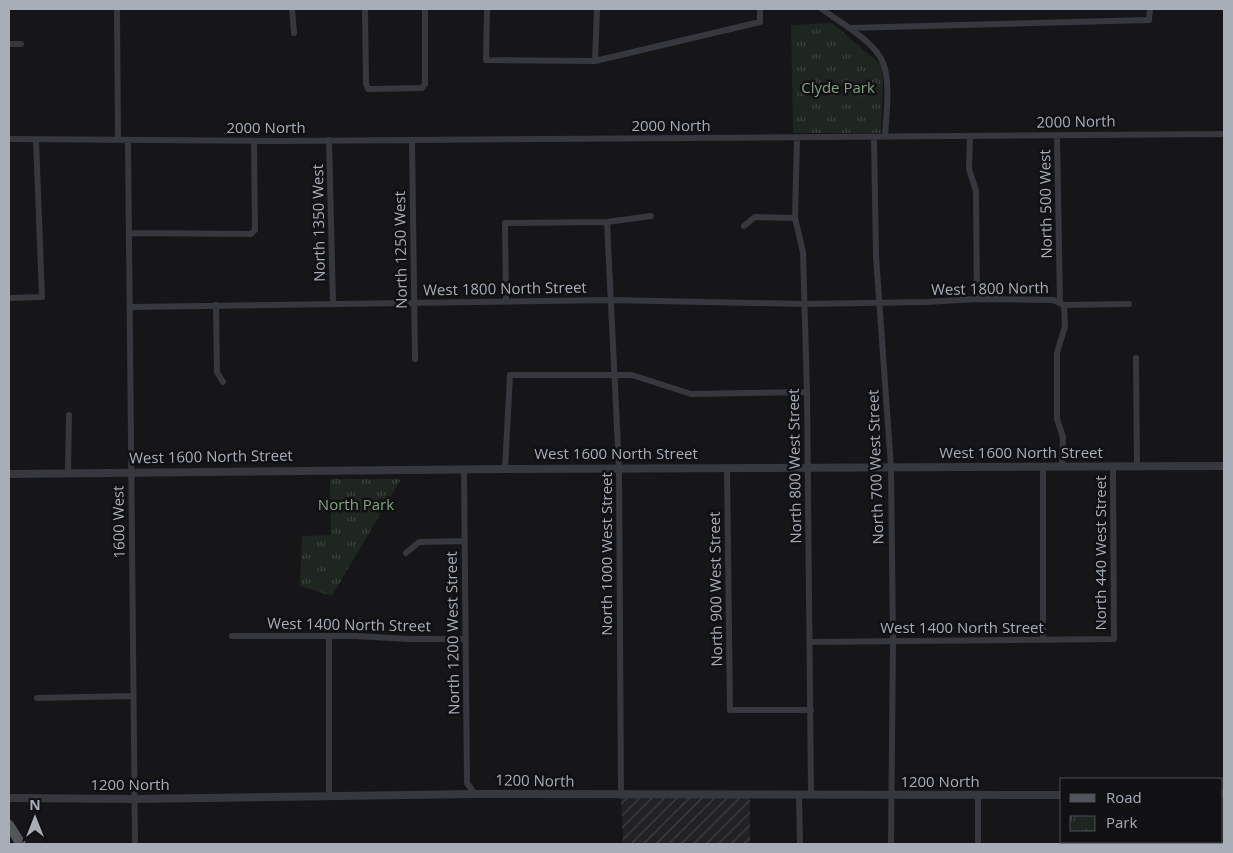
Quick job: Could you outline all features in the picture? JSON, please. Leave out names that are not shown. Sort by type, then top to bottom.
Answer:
[{"type":"main road","points":[[9,825],[21,844]]},
{"type":"street","points":[[117,9],[118,140]]},
{"type":"street","points":[[292,9],[294,33]]},
{"type":"street","points":[[366,9],[366,84],[368,89],[422,88],[425,84],[425,9]]},
{"type":"street","points":[[487,9],[486,60],[595,61],[760,22],[760,9]]},
{"type":"street","points":[[595,61],[597,9]]},
{"type":"street","points":[[822,9],[850,28],[880,56],[886,79],[885,137]]},
{"type":"street","points":[[850,28],[1149,20],[1150,9]]},
{"type":"street","points":[[9,44],[21,44]]},
{"type":"street","name":"2000 North","points":[[9,139],[254,141],[1224,134]]},
{"type":"street","name":"North 500 West","points":[[1058,135],[1062,304],[1065,326],[1057,353],[1057,419],[1063,437],[1062,467]]},
{"type":"street","points":[[970,136],[969,169],[976,191],[977,299]]},
{"type":"street","name":"North 800 West Street","points":[[797,137],[795,218],[803,252],[807,392],[811,795]]},
{"type":"street","name":"North 700 West Street","points":[[874,137],[876,256],[890,467],[893,640],[891,844]]},
{"type":"street","points":[[9,298],[42,297],[36,140]]},
{"type":"street","name":"1600 West","points":[[128,140],[132,307],[130,472],[136,844]]},
{"type":"street","name":"North 1350 West","points":[[329,140],[333,304]]},
{"type":"street","name":"North 1250 West","points":[[412,140],[415,359]]},
{"type":"street","points":[[130,233],[251,234],[256,230],[254,141]]},
{"type":"street","points":[[506,302],[505,223],[607,222],[651,216]]},
{"type":"street","points":[[744,226],[755,217],[795,218]]},
{"type":"street","name":"North 1000 West Street","points":[[607,222],[619,468],[621,796]]},
{"type":"street","name":"West 1800 North","points":[[880,303],[977,299],[1053,300],[1062,304],[1129,304]]},
{"type":"street","name":"West 1800 North Street","points":[[132,307],[611,300],[805,304],[880,303]]},
{"type":"street","points":[[216,305],[217,372],[223,382]]},
{"type":"street","points":[[1136,358],[1137,466]]},
{"type":"street","points":[[506,469],[510,376],[632,375],[691,394],[807,392]]},
{"type":"street","points":[[68,473],[69,415]]},
{"type":"street","name":"North 440 West Street","points":[[1114,466],[1114,639]]},
{"type":"street","name":"West 1600 North Street","points":[[9,474],[464,469],[1224,466]]},
{"type":"street","points":[[1043,467],[1043,640]]},
{"type":"street","name":"North 900 West Street","points":[[727,468],[730,710],[810,710]]},
{"type":"street","name":"North 1200 West Street","points":[[464,469],[467,783],[475,794]]},
{"type":"street","points":[[406,553],[419,542],[465,541]]},
{"type":"street","name":"West 1400 North Street","points":[[232,636],[465,639]]},
{"type":"street","points":[[329,636],[329,797]]},
{"type":"street","name":"West 1400 North Street","points":[[810,642],[1114,639]]},
{"type":"street","points":[[37,698],[133,696]]},
{"type":"street","name":"1200 North","points":[[9,798],[134,799],[475,794],[621,796],[1060,795]]},
{"type":"street","points":[[799,795],[800,844]]},
{"type":"street","points":[[978,795],[978,844]]},
{"type":"shaded area","points":[[750,795],[750,844],[623,844],[621,796]]},
{"type":"green space","name":"Clyde Park","points":[[832,23],[881,65],[883,82],[881,133],[793,133],[791,25]]},
{"type":"green space","name":"North Park","points":[[330,479],[401,479],[332,596],[300,586],[302,536],[331,535]]}]
